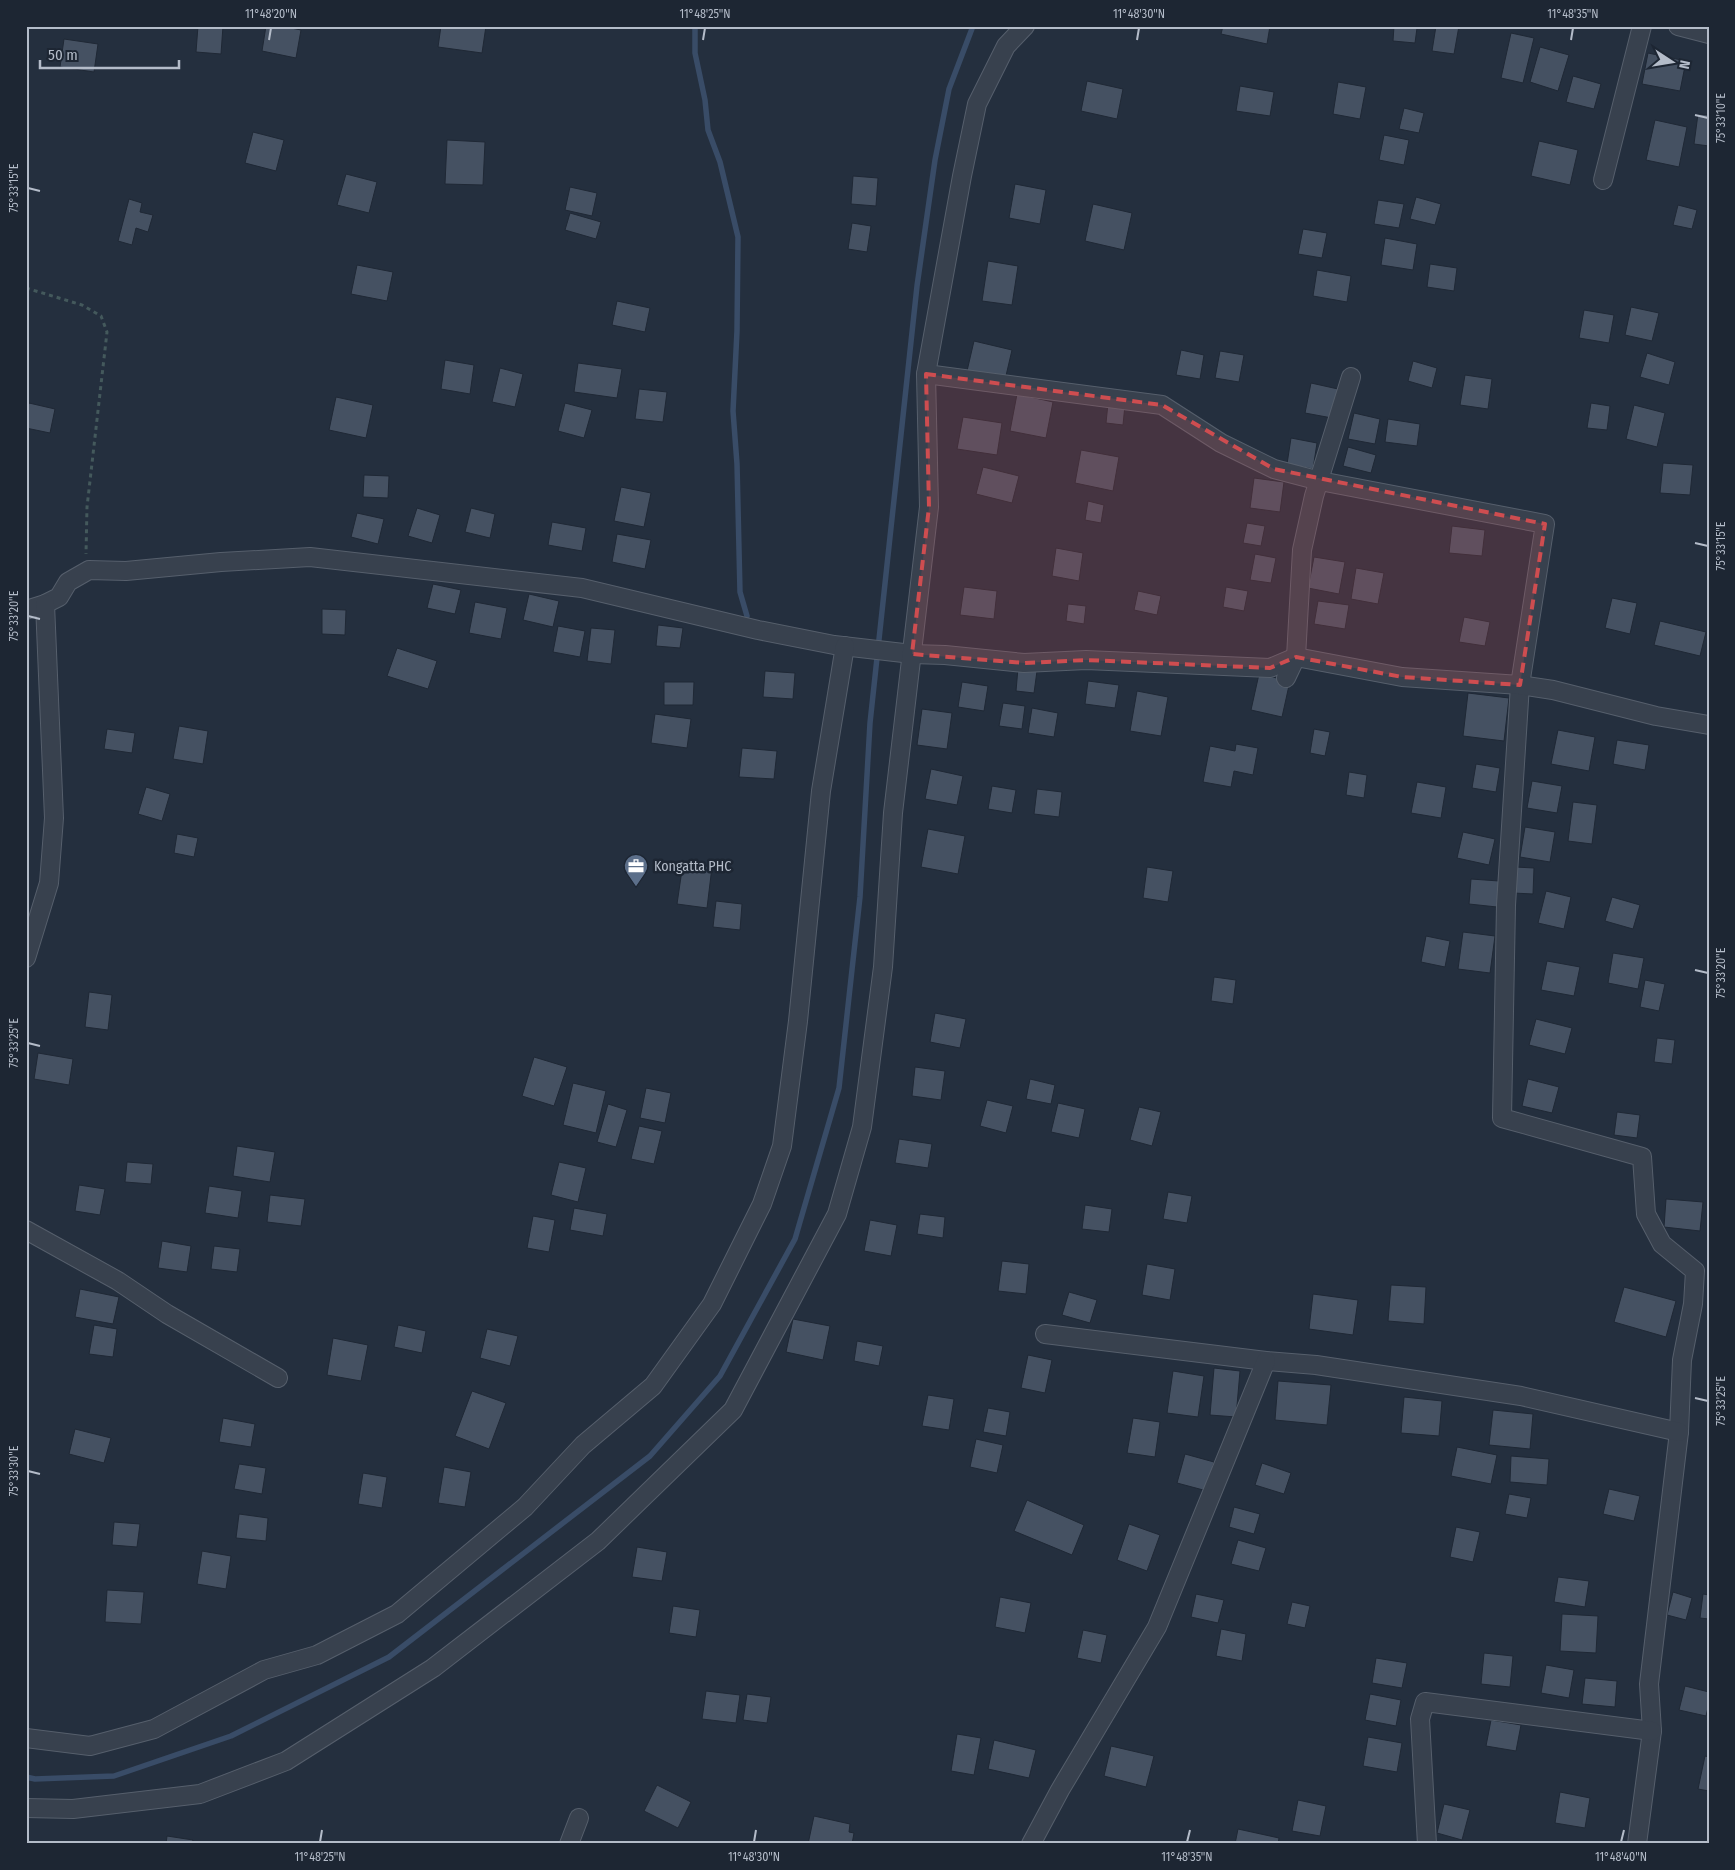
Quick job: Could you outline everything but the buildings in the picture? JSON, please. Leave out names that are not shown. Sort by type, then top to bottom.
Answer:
[{"type":"street","points":[[26,1808],[73,1809],[200,1794],[286,1761],[433,1668],[598,1541],[733,1410],[837,1214],[862,1126],[883,967],[903,653],[929,507],[926,374],[977,104],[1006,46],[1025,26]]},
{"type":"street","points":[[1603,180],[1642,26]]},
{"type":"street","points":[[1678,26],[1709,34]]},
{"type":"street","points":[[926,374],[1162,405],[1221,443],[1274,469],[1320,481],[1545,524],[1520,686],[1506,905],[1502,1118],[1642,1157],[1646,1214],[1662,1244],[1702,1268],[1682,1360],[1679,1432],[1650,1684],[1652,1731],[1637,1844]]},
{"type":"street","points":[[1286,678],[1296,657],[1302,550],[1314,496],[1351,377]]},
{"type":"street","points":[[26,610],[59,597],[68,582],[89,570],[126,571],[221,562],[319,558],[582,588],[758,630],[845,646],[903,653],[1024,663],[1086,660],[1270,668],[1296,657],[1402,677],[1553,690],[1656,716],[1709,725]]},
{"type":"street","points":[[26,958],[49,883],[54,818],[44,604]]},
{"type":"street","points":[[26,1738],[90,1746],[154,1729],[264,1670],[317,1655],[397,1614],[525,1507],[583,1445],[653,1386],[712,1304],[762,1204],[782,1146],[798,1021],[821,791],[845,646]]},
{"type":"street","points":[[26,1230],[118,1281],[167,1314],[278,1378]]},
{"type":"street","points":[[1046,1334],[1266,1362],[1316,1365],[1521,1396],[1679,1432]]},
{"type":"street","points":[[1031,1844],[1060,1790],[1157,1627],[1266,1362]]},
{"type":"street","points":[[1427,1844],[1420,1720],[1425,1702],[1652,1731]]},
{"type":"street","points":[[569,1844],[579,1818]]},
{"type":"path","points":[[26,288],[82,305],[101,316],[107,332],[87,506],[86,572]]},
{"type":"highlighted area","points":[[926,374],[1162,405],[1274,469],[1545,524],[1520,685],[1402,677],[1296,657],[1270,668],[1086,660],[1024,663],[912,654],[929,507]]},
{"type":"waterway","points":[[695,26],[695,53],[705,100],[708,130],[720,162],[738,237],[737,331],[733,411],[737,464],[740,592],[747,616]]},
{"type":"waterway","points":[[26,1777],[35,1779],[114,1776],[231,1736],[389,1657],[650,1456],[720,1376],[795,1239],[839,1088],[860,897],[870,723],[917,286],[935,160],[949,89],[973,26]]},
{"type":"place","name":"Kongatta PHC","points":[[636,887]]}]
